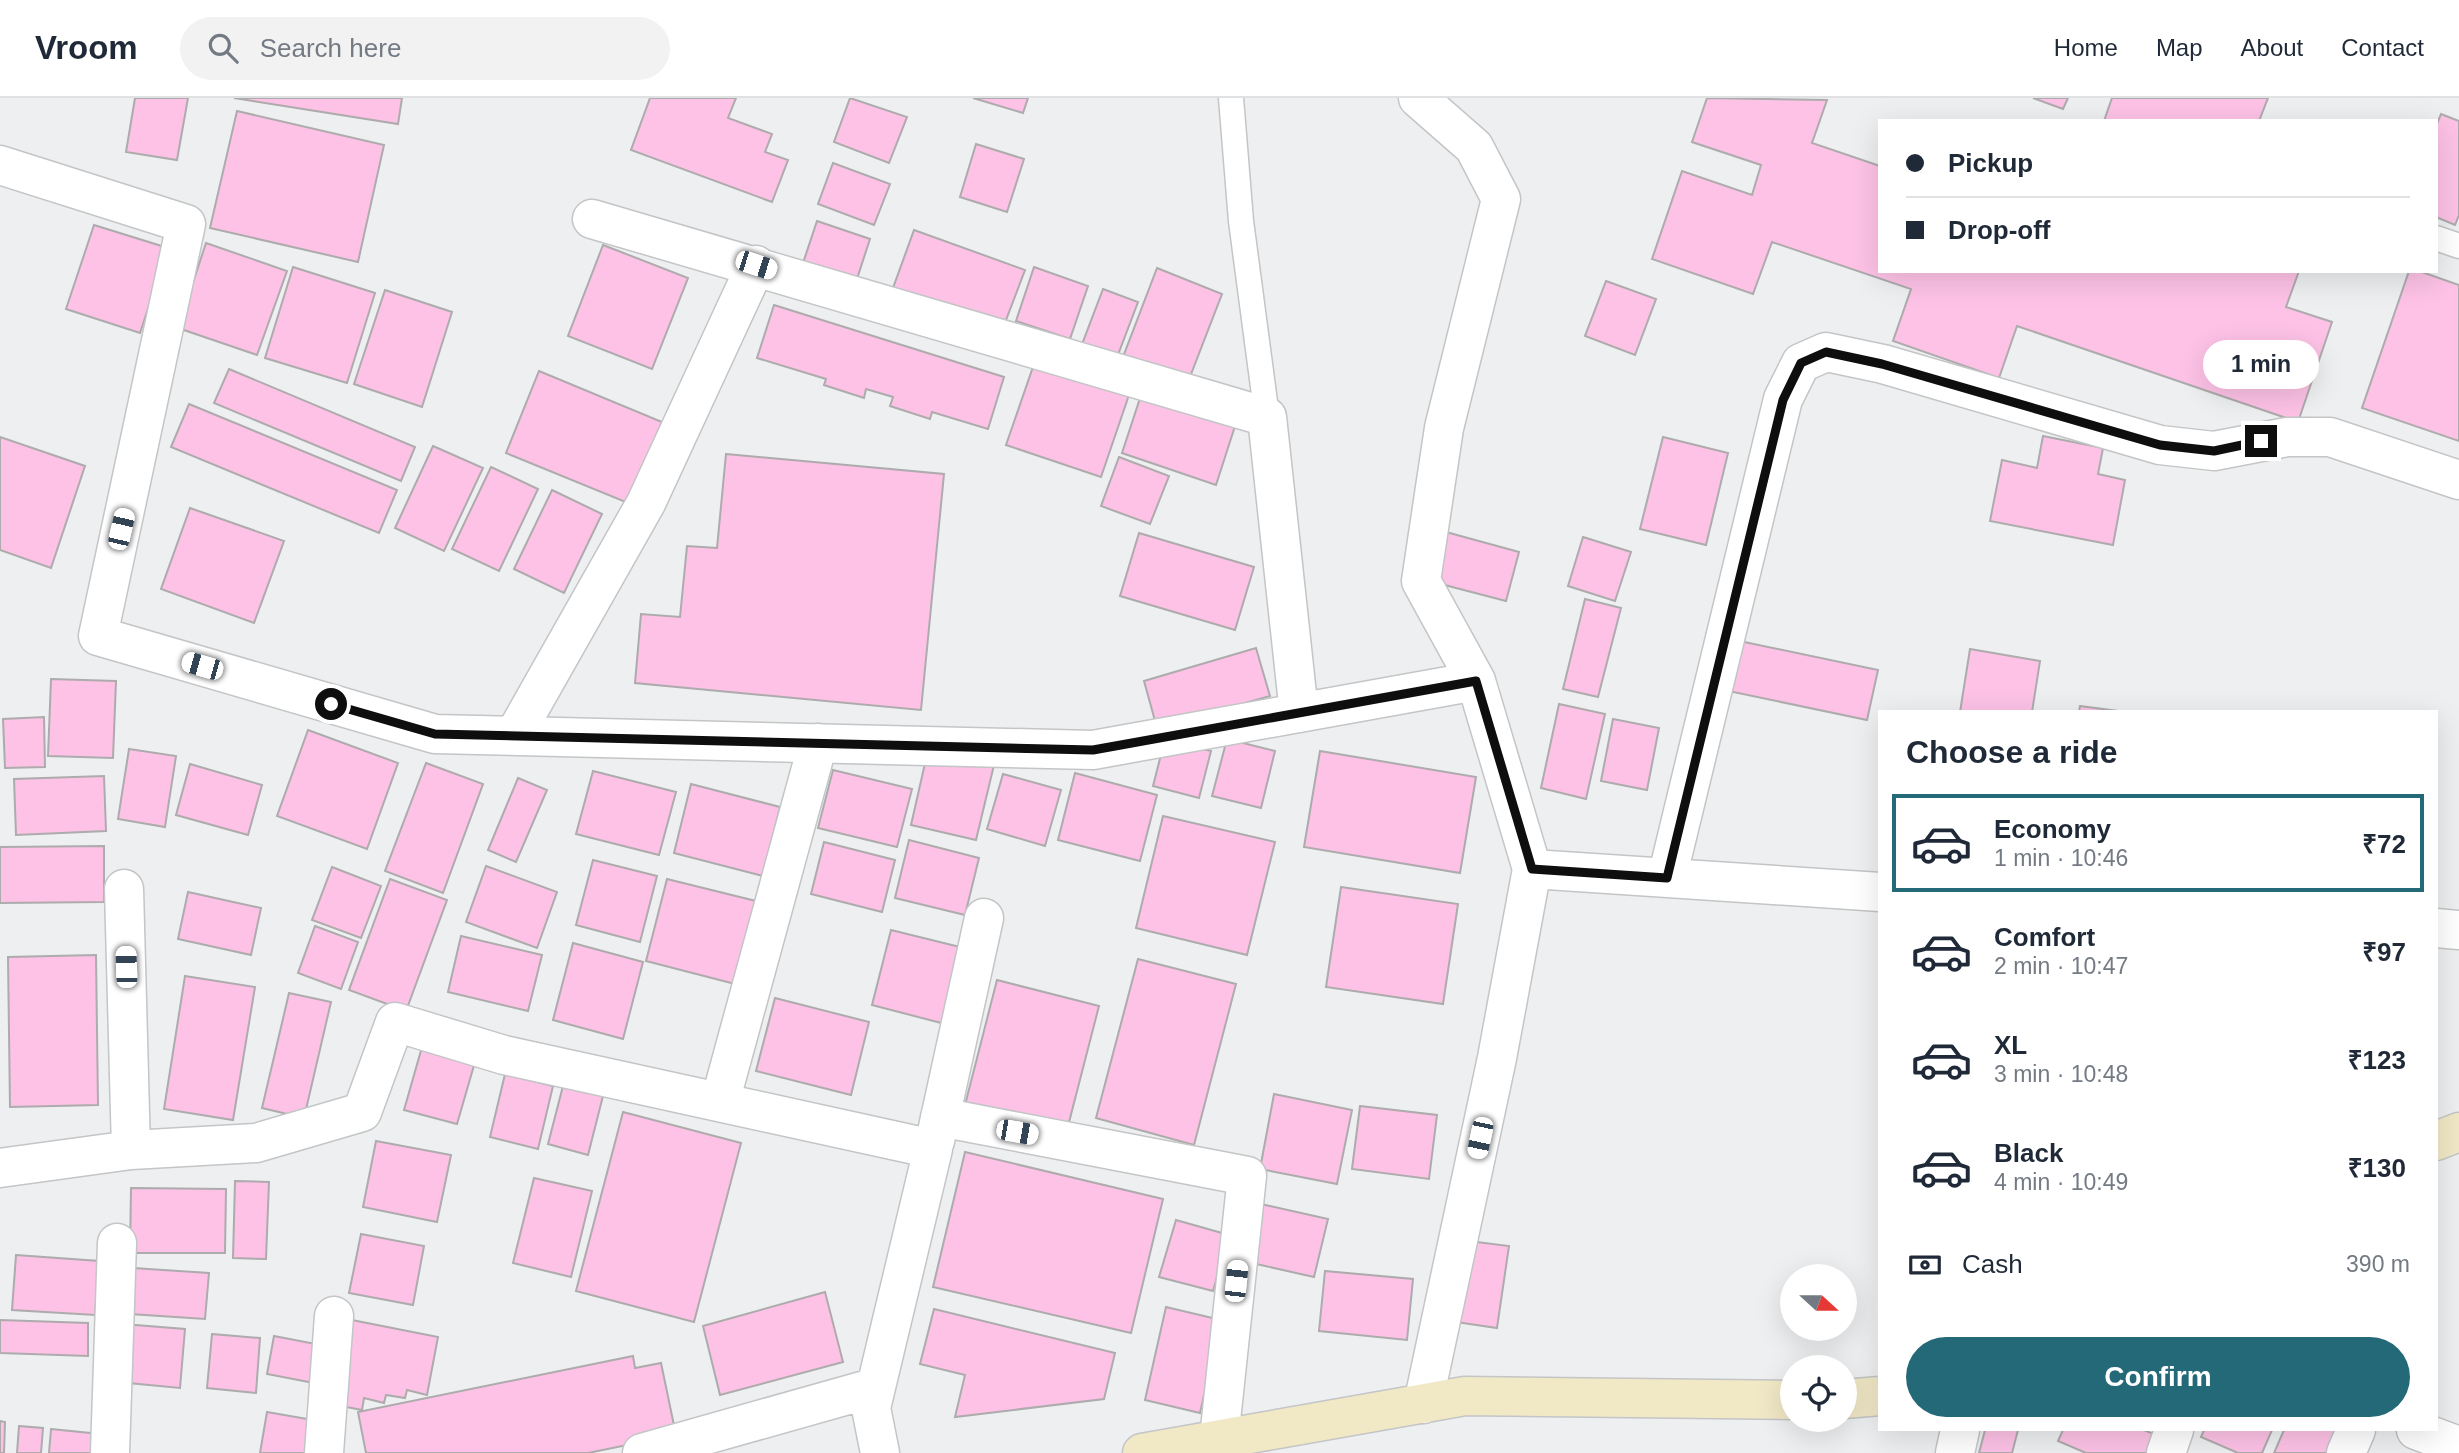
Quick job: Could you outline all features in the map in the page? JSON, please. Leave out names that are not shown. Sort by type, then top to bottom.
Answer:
[{"type":"street","points":[[1418,98],[1474,147],[1501,199],[1444,428],[1421,581],[1476,681],[1532,869],[1497,1058],[1423,1404]]},
{"type":"street","points":[[0,165],[186,224],[98,636],[435,734],[1093,750],[1476,681]]},
{"type":"street","points":[[592,219],[756,265],[1267,418],[1299,713]]},
{"type":"street","points":[[514,736],[646,503],[756,265]]},
{"type":"street","points":[[1667,878],[1783,400],[1801,363],[1826,352],[1882,364],[2160,445],[2214,451],[2287,438],[2330,437],[2459,480]]},
{"type":"street","points":[[720,1102],[818,743]]},
{"type":"street","points":[[1532,869],[1878,892]]},
{"type":"street","points":[[124,889],[131,1150]]},
{"type":"street","points":[[880,1453],[872,1408],[876,1387],[937,1133],[984,918]]},
{"type":"street","points":[[2438,928],[2459,930]]},
{"type":"street","points":[[0,1168],[131,1150],[256,1143],[362,1112],[395,1022],[504,1055],[720,1102],[1247,1176],[1219,1439]]},
{"type":"street","points":[[2438,1140],[2459,1132]]},
{"type":"street","points":[[110,1453],[117,1243]]},
{"type":"street","points":[[324,1453],[334,1316]]},
{"type":"street","points":[[642,1453],[876,1387]]},
{"type":"street","points":[[1142,1453],[1465,1396],[1780,1400]]},
{"type":"street","points":[[1857,1398],[1878,1396]]},
{"type":"street","points":[[1955,1453],[1960,1431]]},
{"type":"street","points":[[2166,1453],[2174,1431]]},
{"type":"street","points":[[2347,1453],[2356,1431]]},
{"type":"street","points":[[2420,1431],[2459,1446]]},
{"type":"lane","points":[[1231,98],[1241,221],[1267,418]]},
{"type":"lane","points":[[2438,239],[2459,246]]},
{"type":"building","points":[[135,98],[188,98],[177,160],[126,152]]},
{"type":"building","points":[[234,98],[402,98],[398,124]]},
{"type":"building","points":[[650,98],[736,98],[728,118],[772,134],[765,152],[788,160],[772,202],[631,150]]},
{"type":"building","points":[[850,98],[907,117],[889,163],[834,142]]},
{"type":"building","points":[[973,98],[1028,98],[1023,113]]},
{"type":"building","points":[[1707,98],[1827,100],[1812,143],[1878,165],[1878,273],[2298,273],[2286,307],[2332,322],[2298,422],[2017,326],[1999,378],[1893,341],[1911,289],[1772,242],[1753,294],[1652,259],[1682,171],[1752,195],[1761,165],[1692,142]]},
{"type":"building","points":[[2033,98],[2068,98],[2063,109]]},
{"type":"building","points":[[2112,98],[2268,98],[2260,119],[2105,119]]},
{"type":"building","points":[[237,111],[384,145],[358,262],[210,228]]},
{"type":"building","points":[[2441,114],[2459,121],[2459,215],[2455,225],[2438,218],[2438,121]]},
{"type":"building","points":[[976,144],[1024,159],[1007,212],[960,197]]},
{"type":"building","points":[[833,163],[890,184],[874,225],[818,204]]},
{"type":"building","points":[[817,221],[870,239],[854,288],[801,269]]},
{"type":"building","points":[[94,225],[168,248],[140,333],[66,309]]},
{"type":"building","points":[[914,230],[1025,270],[1003,328],[893,288]]},
{"type":"building","points":[[206,243],[287,271],[257,355],[178,328]]},
{"type":"building","points":[[603,245],[688,278],[652,369],[568,336]]},
{"type":"building","points":[[293,267],[375,293],[347,383],[265,358]]},
{"type":"building","points":[[1034,267],[1088,286],[1070,339],[1016,321]]},
{"type":"building","points":[[1157,268],[1222,294],[1188,382],[1123,357]]},
{"type":"building","points":[[2408,273],[2425,273],[2459,285],[2459,441],[2362,408]]},
{"type":"building","points":[[1606,281],[1656,299],[1635,355],[1585,336]]},
{"type":"building","points":[[1103,289],[1138,302],[1116,360],[1081,347]]},
{"type":"building","points":[[385,290],[452,312],[422,407],[354,384]]},
{"type":"building","points":[[774,305],[1004,377],[988,429],[932,412],[930,419],[890,406],[893,397],[866,389],[864,398],[824,385],[826,379],[757,358]]},
{"type":"building","points":[[1034,364],[1129,395],[1101,477],[1006,445]]},
{"type":"building","points":[[229,369],[415,447],[401,481],[214,403]]},
{"type":"building","points":[[539,371],[662,422],[628,503],[506,453]]},
{"type":"building","points":[[1143,389],[1237,420],[1216,485],[1122,453]]},
{"type":"building","points":[[189,404],[397,490],[379,533],[171,447]]},
{"type":"building","points":[[2043,436],[2103,448],[2098,474],[2125,480],[2113,545],[1990,521],[2002,460],[2037,468]]},
{"type":"building","points":[[0,437],[85,466],[51,568],[0,550]]},
{"type":"building","points":[[1663,437],[1728,453],[1706,545],[1640,529]]},
{"type":"building","points":[[433,446],[483,468],[444,551],[395,528]]},
{"type":"building","points":[[726,454],[944,474],[921,710],[635,683],[641,614],[680,617],[687,546],[717,548]]},
{"type":"building","points":[[1119,457],[1169,476],[1150,524],[1101,506]]},
{"type":"building","points":[[491,467],[538,489],[499,571],[452,549]]},
{"type":"building","points":[[552,490],[602,514],[564,593],[514,569]]},
{"type":"building","points":[[190,508],[284,541],[254,623],[161,589]]},
{"type":"building","points":[[1446,532],[1519,552],[1506,601],[1433,582]]},
{"type":"building","points":[[1139,533],[1254,567],[1235,630],[1120,596]]},
{"type":"building","points":[[1583,537],[1631,552],[1615,601],[1568,586]]},
{"type":"building","points":[[1585,599],[1621,608],[1598,697],[1563,689]]},
{"type":"building","points":[[1730,639],[1878,670],[1867,720],[1719,689]]},
{"type":"building","points":[[1256,648],[1270,696],[1157,728],[1144,681]]},
{"type":"building","points":[[1970,649],[2040,661],[2032,710],[1960,710]]},
{"type":"building","points":[[51,679],[116,681],[113,758],[48,756]]},
{"type":"building","points":[[1559,704],[1605,714],[1586,799],[1541,788]]},
{"type":"building","points":[[2080,706],[2111,710],[2079,710]]},
{"type":"building","points":[[44,717],[45,767],[5,768],[3,719]]},
{"type":"building","points":[[1613,719],[1659,728],[1647,790],[1601,781]]},
{"type":"building","points":[[308,730],[398,763],[367,849],[277,816]]},
{"type":"building","points":[[1165,739],[1211,751],[1199,798],[1153,786]]},
{"type":"building","points":[[1227,739],[1275,751],[1261,808],[1212,796]]},
{"type":"building","points":[[129,749],[176,756],[165,827],[118,819]]},
{"type":"building","points":[[928,750],[994,765],[976,840],[911,825]]},
{"type":"building","points":[[1320,751],[1476,777],[1460,873],[1304,847]]},
{"type":"building","points":[[426,763],[483,784],[443,893],[385,871]]},
{"type":"building","points":[[190,764],[262,785],[248,835],[176,815]]},
{"type":"building","points":[[833,770],[912,789],[897,847],[818,828]]},
{"type":"building","points":[[593,771],[676,792],[659,855],[576,834]]},
{"type":"building","points":[[1075,773],[1157,795],[1140,861],[1058,840]]},
{"type":"building","points":[[1003,774],[1061,790],[1045,846],[987,829]]},
{"type":"building","points":[[104,776],[106,831],[16,835],[14,779]]},
{"type":"building","points":[[518,778],[547,790],[516,862],[488,850]]},
{"type":"building","points":[[691,784],[780,807],[763,876],[674,853]]},
{"type":"building","points":[[1163,816],[1275,842],[1247,955],[1136,928]]},
{"type":"building","points":[[909,840],[979,858],[965,915],[895,898]]},
{"type":"building","points":[[824,842],[895,860],[882,912],[811,894]]},
{"type":"building","points":[[104,846],[104,902],[0,903],[0,847]]},
{"type":"building","points":[[593,860],[657,876],[640,942],[576,925]]},
{"type":"building","points":[[486,866],[557,892],[537,948],[466,922]]},
{"type":"building","points":[[332,867],[381,886],[361,938],[312,920]]},
{"type":"building","points":[[390,879],[447,900],[406,1011],[349,990]]},
{"type":"building","points":[[667,879],[760,902],[739,985],[646,961]]},
{"type":"building","points":[[1341,887],[1458,904],[1443,1004],[1326,987]]},
{"type":"building","points":[[188,892],[261,908],[251,955],[178,939]]},
{"type":"building","points":[[315,926],[358,942],[341,989],[298,973]]},
{"type":"building","points":[[891,930],[964,948],[945,1024],[872,1005]]},
{"type":"building","points":[[461,936],[542,955],[528,1011],[448,992]]},
{"type":"building","points":[[573,943],[643,962],[623,1039],[553,1020]]},
{"type":"building","points":[[96,955],[98,1105],[10,1107],[8,957]]},
{"type":"building","points":[[1138,959],[1236,984],[1194,1145],[1096,1118]]},
{"type":"building","points":[[185,976],[255,987],[233,1120],[164,1109]]},
{"type":"building","points":[[997,980],[1099,1006],[1067,1130],[965,1105]]},
{"type":"building","points":[[289,993],[331,1002],[304,1118],[262,1108]]},
{"type":"building","points":[[775,998],[869,1022],[851,1095],[756,1071]]},
{"type":"building","points":[[424,1040],[477,1055],[457,1124],[404,1110]]},
{"type":"building","points":[[505,1074],[553,1086],[538,1149],[490,1137]]},
{"type":"building","points":[[564,1082],[604,1092],[588,1155],[548,1144]]},
{"type":"building","points":[[1274,1094],[1352,1110],[1337,1184],[1260,1169]]},
{"type":"building","points":[[1360,1106],[1437,1115],[1429,1179],[1352,1169]]},
{"type":"building","points":[[623,1112],[741,1143],[694,1322],[576,1291]]},
{"type":"building","points":[[376,1141],[451,1155],[437,1222],[363,1207]]},
{"type":"building","points":[[965,1152],[1163,1199],[1131,1333],[933,1287]]},
{"type":"building","points":[[534,1178],[592,1191],[571,1277],[513,1263]]},
{"type":"building","points":[[235,1181],[269,1182],[266,1259],[233,1258]]},
{"type":"building","points":[[131,1188],[226,1189],[225,1253],[130,1253]]},
{"type":"building","points":[[1261,1204],[1328,1219],[1314,1277],[1247,1262]]},
{"type":"building","points":[[1176,1220],[1229,1235],[1213,1291],[1159,1277]]},
{"type":"building","points":[[361,1234],[424,1246],[413,1305],[349,1293]]},
{"type":"building","points":[[1461,1240],[1509,1246],[1497,1328],[1449,1321]]},
{"type":"building","points":[[16,1255],[99,1261],[95,1315],[12,1310]]},
{"type":"building","points":[[133,1268],[209,1273],[205,1319],[130,1314]]},
{"type":"building","points":[[1325,1271],[1413,1279],[1407,1340],[1319,1331]]},
{"type":"building","points":[[825,1292],[843,1362],[720,1395],[703,1326]]},
{"type":"building","points":[[1166,1307],[1221,1320],[1200,1413],[1145,1400]]},
{"type":"building","points":[[934,1309],[1115,1353],[1104,1399],[955,1417],[965,1375],[920,1364]]},
{"type":"building","points":[[0,1320],[88,1323],[88,1356],[0,1353]]},
{"type":"building","points":[[352,1320],[438,1337],[427,1395],[407,1390],[405,1398],[386,1395],[384,1403],[364,1398],[362,1410],[336,1405]]},
{"type":"building","points":[[123,1324],[185,1329],[180,1388],[118,1382]]},
{"type":"building","points":[[212,1334],[260,1338],[256,1393],[207,1388]]},
{"type":"building","points":[[274,1336],[321,1345],[314,1383],[267,1374]]},
{"type":"building","points":[[633,1356],[635,1368],[661,1363],[676,1435],[588,1453],[366,1453],[358,1412]]},
{"type":"building","points":[[267,1412],[319,1421],[313,1453],[260,1453]]},
{"type":"building","points":[[0,1421],[5,1422],[4,1453],[0,1453]]},
{"type":"building","points":[[19,1426],[43,1428],[41,1453],[17,1453]]},
{"type":"building","points":[[51,1429],[100,1434],[98,1453],[49,1453]]},
{"type":"building","points":[[1985,1431],[2018,1431],[2012,1453],[1979,1453]]},
{"type":"building","points":[[2063,1431],[2146,1431],[2156,1435],[2148,1453],[2086,1453],[2058,1441]]},
{"type":"building","points":[[2204,1431],[2272,1431],[2262,1453],[2238,1453],[2201,1437]]},
{"type":"building","points":[[2284,1431],[2342,1431],[2339,1453],[2274,1453]]},
{"type":"route","points":[[331,704],[435,734],[1093,750],[1476,681],[1532,869],[1667,878],[1783,400],[1801,363],[1826,352],[1882,364],[2160,445],[2214,451],[2261,441]]}]
